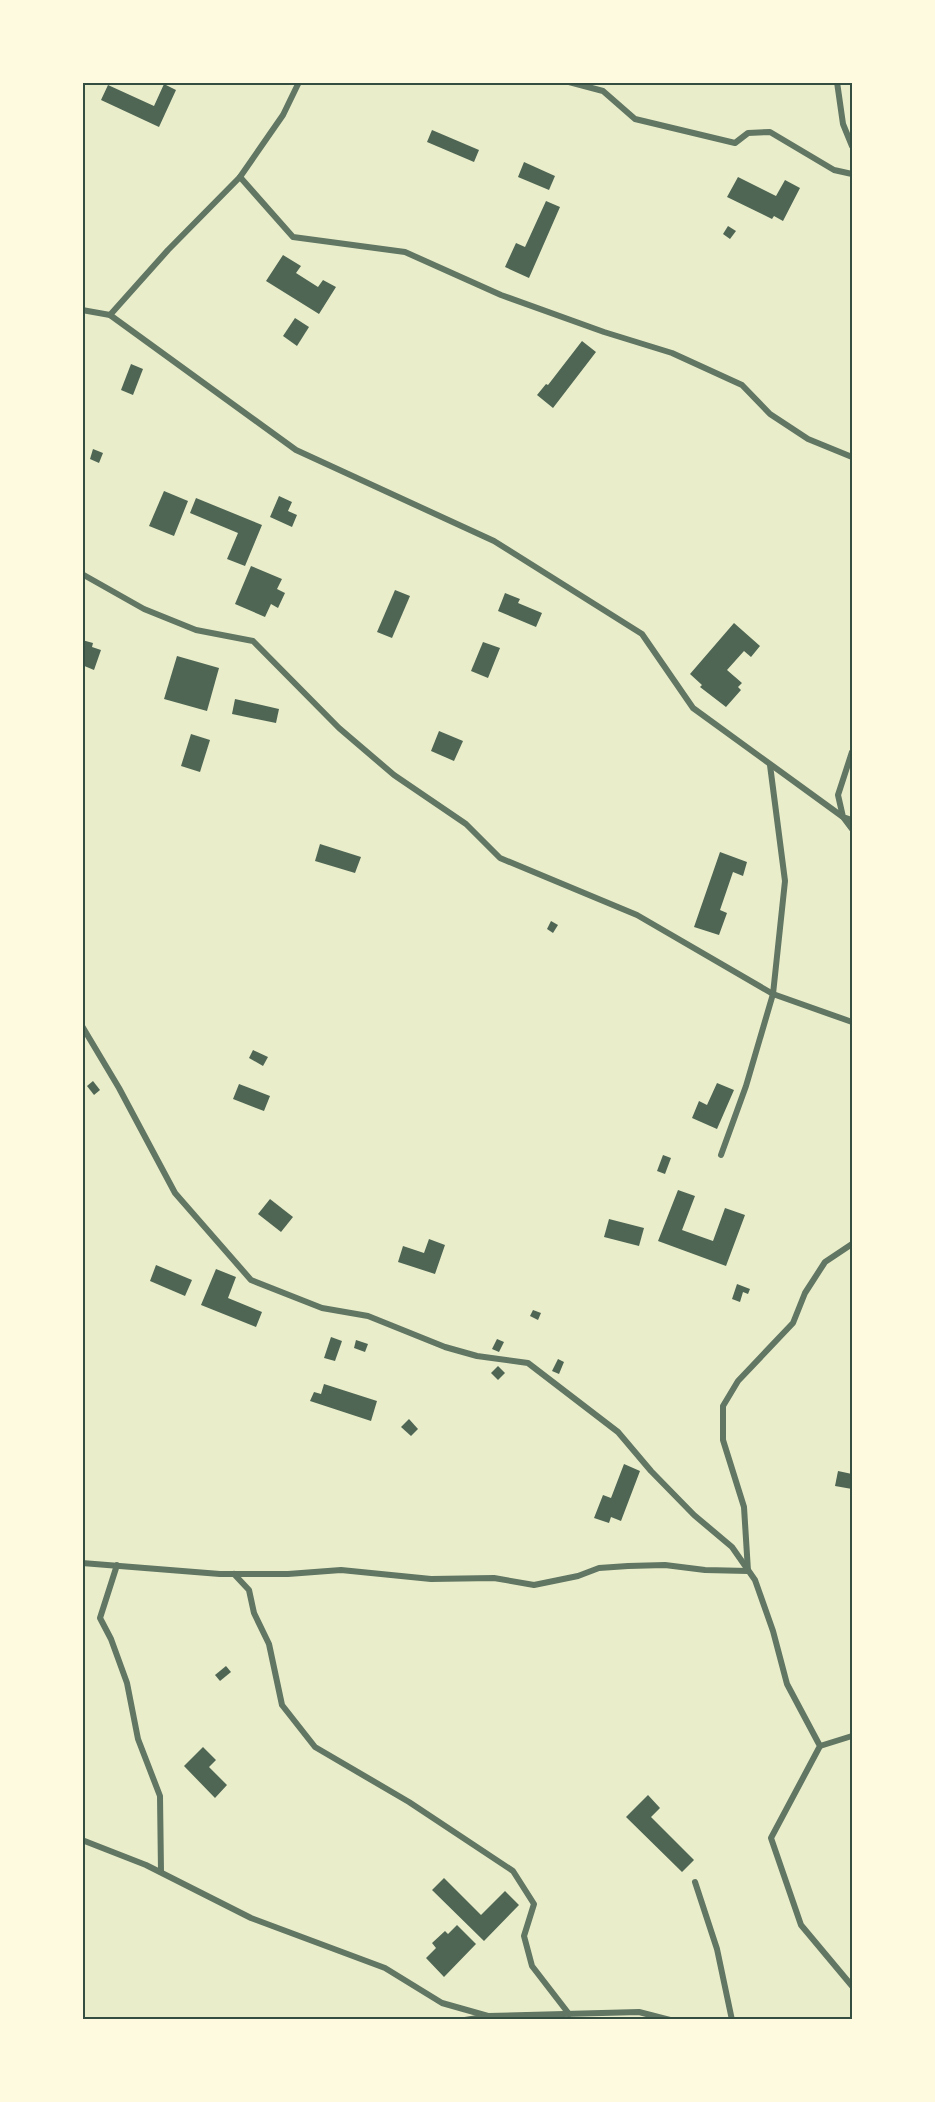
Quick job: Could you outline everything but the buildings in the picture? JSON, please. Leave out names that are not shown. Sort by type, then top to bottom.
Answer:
[{"type":"street","points":[[110,315],[168,250],[240,177],[283,115],[299,82]]},
{"type":"street","points":[[569,82],[603,91],[635,119],[735,143],[748,133],[770,132],[834,170],[852,174]]},
{"type":"street","points":[[837,82],[843,124],[852,146]]},
{"type":"street","points":[[240,177],[293,237],[405,252],[501,295],[604,332],[672,353],[742,385],[770,414],[789,427],[808,439],[852,457]]},
{"type":"street","points":[[82,310],[110,315],[296,450],[494,541],[642,634],[693,708],[843,817],[852,820]]},
{"type":"street","points":[[82,574],[144,609],[196,630],[253,641],[339,728],[394,775],[466,824],[500,858],[637,915],[773,994],[852,1022]]},
{"type":"street","points":[[852,752],[838,795],[843,817],[852,829]]},
{"type":"street","points":[[721,1155],[746,1086],[773,994],[784,881],[770,765]]},
{"type":"street","points":[[82,1026],[119,1088],[175,1193],[251,1280],[322,1308],[368,1316],[445,1347],[477,1356],[528,1363],[618,1432],[694,1515],[732,1547],[748,1570],[773,1631],[787,1684],[820,1746]]},
{"type":"street","points":[[748,1570],[744,1507],[723,1440],[723,1406],[738,1381],[793,1323],[805,1293],[825,1262],[852,1244]]},
{"type":"street","points":[[82,1563],[234,1574],[288,1574],[341,1570],[431,1579],[494,1578],[534,1585],[578,1576],[599,1568],[618,1566],[665,1565],[705,1570],[748,1570]]},
{"type":"street","points":[[117,1565],[100,1618],[128,1683],[138,1739],[160,1796],[161,1872]]},
{"type":"street","points":[[234,1574],[249,1590],[254,1613],[269,1644],[282,1705],[315,1747],[409,1802],[513,1871],[534,1905],[524,1936],[532,1966],[569,2014]]},
{"type":"street","points":[[852,1736],[820,1746],[771,1838],[801,1925],[852,1986]]},
{"type":"street","points":[[82,1840],[161,1872],[251,1918],[385,1968],[442,2003],[488,2016]]},
{"type":"street","points":[[695,1882],[717,1949],[732,2019]]},
{"type":"street","points":[[465,2019],[488,2016],[639,2012],[670,2019]]}]
